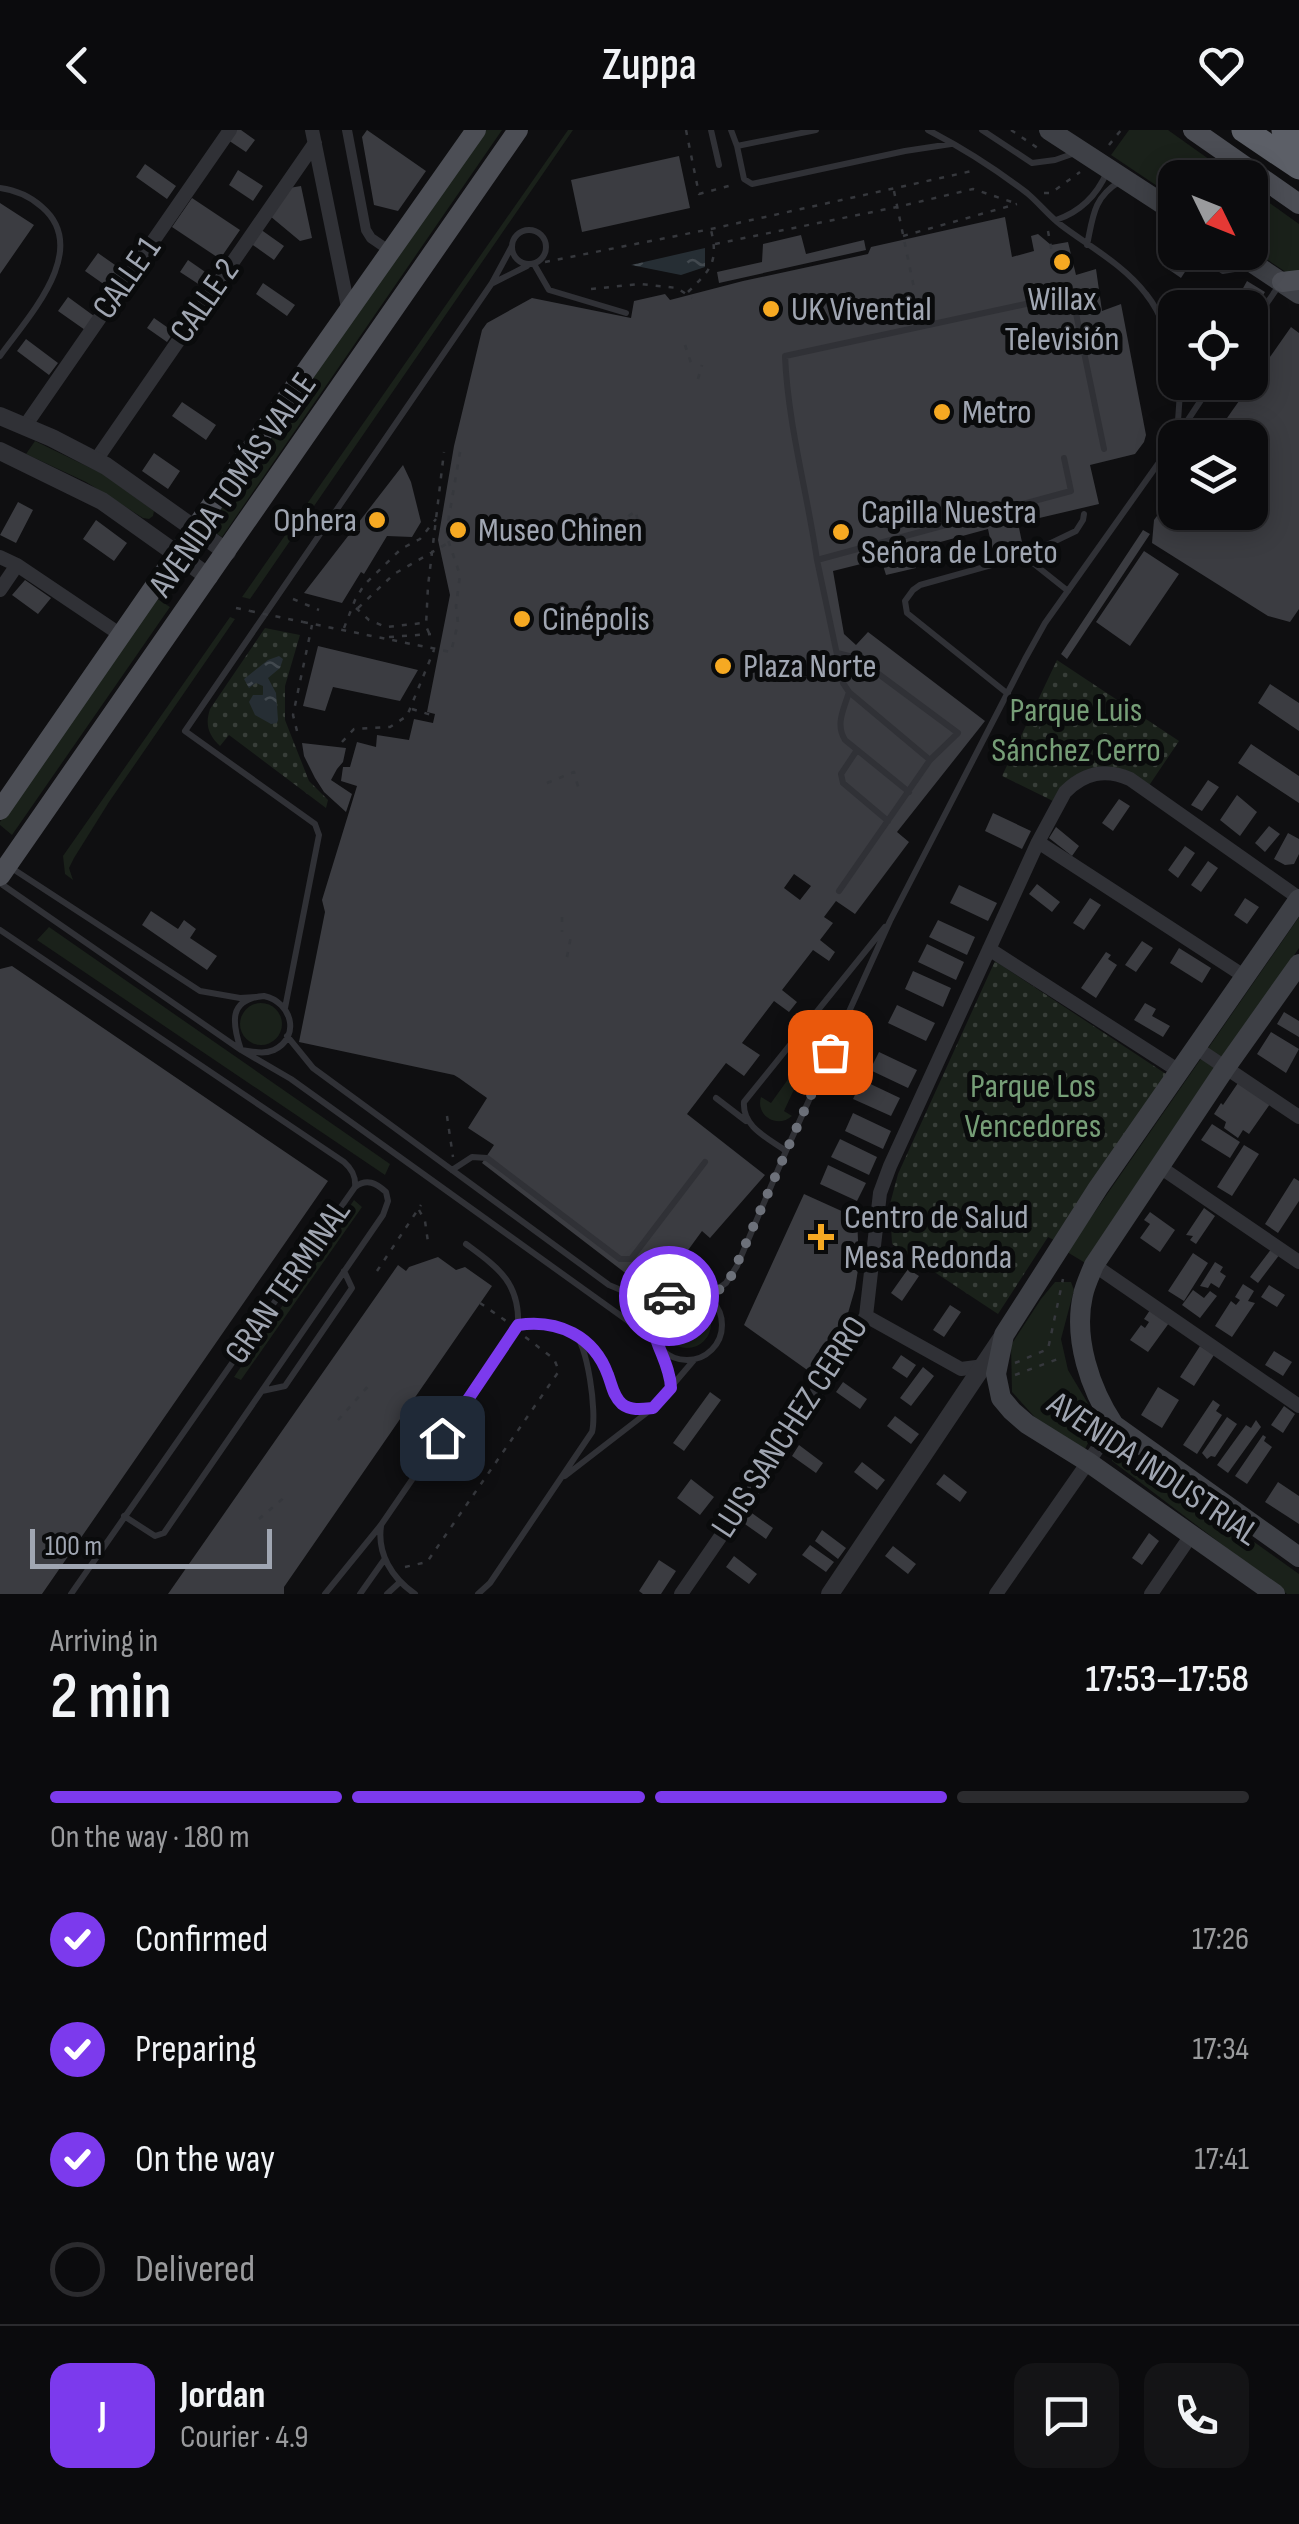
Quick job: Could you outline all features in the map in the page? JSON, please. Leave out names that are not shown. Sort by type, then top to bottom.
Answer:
[{"type":"highway","points":[[1244,130],[1299,167]]},
{"type":"highway","points":[[1284,130],[1299,140]]},
{"type":"main road","name":"AVENIDA TOMÁS VALLE","points":[[0,810],[476,130]]},
{"type":"main road","name":"AVENIDA TOMÁS VALLE","points":[[2,871],[518,130]]},
{"type":"main road","points":[[1050,130],[1081,161],[1106,159],[1158,203]]},
{"type":"main road","points":[[1192,130],[1299,204]]},
{"type":"main road","points":[[1264,270],[1293,285]]},
{"type":"main road","points":[[990,1374],[996,1372],[1004,1334],[1179,1070],[1299,899]]},
{"type":"main road","name":"AVENIDA INDUSTRIAL","points":[[1299,964],[1094,1265],[1082,1297],[1081,1328],[1096,1392],[1114,1425],[1299,1556]]},
{"type":"main road","points":[[1040,1279],[1056,1268],[1071,1270],[1080,1279],[1082,1297]]},
{"type":"main road","name":"AVENIDA INDUSTRIAL","points":[[990,1374],[1001,1398],[1027,1424],[1088,1462],[1275,1594]]},
{"type":"street","name":"CALLE 1","points":[[24,426],[230,130]]},
{"type":"street","points":[[347,130],[366,230],[391,252]]},
{"type":"street","points":[[314,136],[348,312]]},
{"type":"street","name":"CALLE 2","points":[[96,460],[314,136]]},
{"type":"street","points":[[0,416],[96,460],[227,552]]},
{"type":"street","points":[[3,457],[102,500],[209,577]]},
{"type":"street","points":[[0,557],[121,635]]},
{"type":"street","points":[[0,590],[17,565]]},
{"type":"street","name":"LUIS SANCHEZ CERRO","points":[[680,1594],[866,1316],[883,1184],[1060,797],[1070,786],[1092,774],[1116,773],[1299,899]]},
{"type":"street","points":[[1038,842],[1244,976]]},
{"type":"street","points":[[989,949],[1179,1070]]},
{"type":"street","points":[[1196,1047],[1299,1117]]},
{"type":"street","points":[[1160,1167],[1299,1262]]},
{"type":"street","points":[[1094,1265],[1299,1406]]},
{"type":"street","points":[[830,1594],[990,1374],[962,1369],[866,1316]]},
{"type":"street","points":[[996,1594],[1114,1425]]},
{"type":"street","points":[[1151,1594],[1192,1534]]},
{"type":"lane","points":[[711,130],[719,165]]},
{"type":"lane","points":[[731,130],[742,175],[752,184],[954,143]]},
{"type":"lane","points":[[737,146],[816,130]]},
{"type":"lane","points":[[928,130],[954,143],[1028,194],[1055,220],[1128,274],[1158,312]]},
{"type":"lane","points":[[982,130],[1032,162],[1081,161]]},
{"type":"lane","points":[[1055,220],[1084,205],[1098,189],[1105,178],[1106,159]]},
{"type":"lane","points":[[1087,244],[1095,207],[1104,193],[1119,182],[1129,182]]},
{"type":"lane","points":[[0,188],[38,203],[51,215],[62,254],[54,276],[0,356]]},
{"type":"lane","points":[[242,1050],[268,1052],[287,1036],[290,1027],[285,1008],[318,829],[185,730],[492,283],[514,240],[521,232],[536,232],[544,239],[545,254],[534,264],[492,283]]},
{"type":"lane","points":[[512,246],[516,258],[534,264]]},
{"type":"lane","points":[[534,264],[549,290],[626,313]]},
{"type":"lane","points":[[1268,310],[1293,285]]},
{"type":"lane","points":[[930,760],[843,684],[789,411],[785,356],[1072,294],[1104,449]]},
{"type":"lane","points":[[817,560],[1071,491],[1064,458]]},
{"type":"lane","points":[[708,1296],[732,1275],[890,920],[1045,623],[1158,464]]},
{"type":"lane","points":[[1008,694],[906,614],[904,601],[913,590],[929,582],[1024,556],[1076,531],[1084,514]]},
{"type":"lane","points":[[1024,556],[1068,590]]},
{"type":"lane","points":[[837,652],[858,658],[958,732],[930,760],[839,891]]},
{"type":"lane","points":[[850,692],[839,731],[908,792]]},
{"type":"lane","points":[[857,750],[841,774],[843,783],[888,821]]},
{"type":"lane","points":[[2,871],[200,991],[240,998],[273,998],[285,1008]]},
{"type":"lane","points":[[2,871],[242,1050],[292,1078],[656,1341]]},
{"type":"lane","points":[[747,1122],[743,1112],[749,1094],[890,920]]},
{"type":"lane","name":"GRAN TERMINAL","points":[[0,930],[344,1162],[354,1175],[354,1187],[71,1594]]},
{"type":"lane","points":[[242,1050],[234,1031],[236,1013],[256,997]]},
{"type":"lane","points":[[287,1036],[313,1068],[609,1285],[664,1299]]},
{"type":"lane","points":[[716,1098],[786,1151]]},
{"type":"lane","points":[[452,1170],[472,1157],[487,1158],[620,1258],[630,1259],[706,1162]]},
{"type":"lane","points":[[124,1516],[152,1535],[161,1535],[381,1219],[388,1201],[386,1192],[372,1182],[354,1187]]},
{"type":"lane","points":[[325,1594],[382,1525],[517,1327],[517,1300],[510,1283],[466,1244]]},
{"type":"lane","points":[[261,1391],[285,1386],[352,1288],[344,1271]]},
{"type":"lane","points":[[662,1350],[682,1360],[705,1356],[720,1338],[721,1315],[716,1304],[708,1296],[686,1290],[664,1299],[657,1308],[652,1330],[669,1371],[671,1388]]},
{"type":"lane","points":[[517,1327],[546,1323],[574,1332],[599,1358],[624,1405],[632,1409],[653,1408]]},
{"type":"lane","points":[[478,1594],[490,1583],[588,1439],[594,1424],[584,1354],[574,1332]]},
{"type":"lane","points":[[560,1480],[653,1408],[694,1360]]},
{"type":"lane","points":[[382,1525],[380,1541],[390,1570],[415,1594]]},
{"type":"lane","points":[[360,1594],[385,1559]]},
{"type":"lane","points":[[387,1594],[400,1582]]},
{"type":"path","points":[[686,130],[699,194],[746,181]]},
{"type":"path","points":[[1106,159],[1120,130]]},
{"type":"path","points":[[1050,193],[1081,161]]},
{"type":"path","points":[[534,264],[988,167]]},
{"type":"path","points":[[715,244],[972,189],[1021,204],[903,236]]},
{"type":"path","points":[[893,190],[914,288]]},
{"type":"path","points":[[1046,227],[1053,258]]},
{"type":"path","points":[[686,294],[713,264],[715,244],[711,229]]},
{"type":"path","points":[[586,290],[640,284],[677,288],[692,298]]},
{"type":"path","points":[[685,345],[690,363]]},
{"type":"path","points":[[698,379],[702,365]]},
{"type":"path","points":[[382,638],[430,634],[426,623],[444,452]]},
{"type":"path","points":[[236,608],[450,652],[458,622],[460,575],[446,534],[460,452]]},
{"type":"path","points":[[607,531],[636,511],[641,542]]},
{"type":"path","points":[[344,630],[354,600],[364,585],[402,549],[420,539],[436,519]]},
{"type":"path","points":[[426,623],[386,626],[369,620],[357,608],[394,574],[450,542]]},
{"type":"path","points":[[280,593],[319,610]]},
{"type":"path","points":[[297,731],[294,715],[313,623]]},
{"type":"path","points":[[342,742],[354,728],[390,727],[407,716],[434,649]]},
{"type":"path","points":[[410,709],[431,715]]},
{"type":"path","points":[[1028,722],[1040,728]]},
{"type":"path","points":[[547,783],[574,772],[579,790]]},
{"type":"path","points":[[562,917],[562,932]]},
{"type":"path","points":[[567,957],[572,936]]},
{"type":"path","points":[[446,1116],[453,1159]]},
{"type":"path","points":[[377,1272],[420,1207],[428,1242]]},
{"type":"path","points":[[390,1570],[428,1562],[559,1371],[554,1359],[517,1327],[480,1303]]},
{"type":"path","points":[[990,1374],[1084,1349]]},
{"type":"path","points":[[338,1420],[371,1383]]},
{"type":"path","points":[[259,1520],[286,1496]]},
{"type":"green space","points":[[483,130],[502,130],[222,537],[207,527]]},
{"type":"green space","points":[[568,130],[573,130],[250,599],[242,597]]},
{"type":"green space","points":[[1129,130],[1168,130],[1210,160],[1158,160],[1158,187],[1111,155]]},
{"type":"green space","points":[[1268,202],[1299,224],[1299,281],[1268,260]]},
{"type":"green space","points":[[35,441],[103,474],[154,511],[153,516],[143,518],[86,482],[26,454]]},
{"type":"green space","points":[[156,598],[170,607],[12,835],[0,822]]},
{"type":"green space","points":[[230,617],[235,619],[74,858],[69,868],[73,880],[65,874],[63,856]]},
{"type":"green space","points":[[265,628],[300,635],[285,686],[285,720],[309,781],[328,800],[326,808],[229,735],[220,746],[209,729],[210,709]]},
{"type":"green space","name":"Parque Luis Sánchez Cerro","points":[[1057,660],[1179,741],[1146,790],[1100,772],[1057,803],[1002,776]]},
{"type":"green space","points":[[1299,917],[1299,948],[1087,1264],[1067,1252]]},
{"type":"green space","points":[[49,927],[390,1164],[385,1175],[37,940]]},
{"type":"green space","name":"Parque Los Vencedores","points":[[995,961],[1169,1076],[1056,1241],[1048,1237],[998,1314],[892,1244],[890,1204],[898,1174]]},
{"type":"green space","points":[[261,1003],[276,1009],[282,1024],[276,1039],[261,1045],[246,1039],[240,1024],[246,1009]]},
{"type":"green space","points":[[820,1022],[824,1025],[784,1111],[792,1116],[780,1121],[769,1119],[761,1110],[761,1097],[771,1103],[799,1064],[792,1057]]},
{"type":"green space","points":[[354,1200],[362,1207],[241,1380],[234,1377]]},
{"type":"green space","points":[[1055,1282],[1071,1282],[1074,1290],[1061,1339],[1068,1370],[1099,1422],[1084,1451],[1042,1425],[1012,1392],[1011,1345]]},
{"type":"green space","points":[[687,1300],[704,1307],[711,1324],[704,1341],[687,1348],[670,1341],[663,1324],[670,1307]]},
{"type":"green space","points":[[1124,1449],[1299,1574],[1299,1594],[1287,1594],[1112,1461],[1112,1452]]},
{"type":"water","points":[[705,248],[705,267],[681,275],[631,265]]},
{"type":"water","points":[[279,656],[283,659],[280,668],[268,678],[276,693],[278,720],[271,724],[255,715],[249,702],[253,695],[263,695],[263,686],[256,683],[249,688],[244,679]]},
{"type":"building","points":[[235,130],[255,140],[246,152],[228,140]]},
{"type":"building","points":[[367,130],[426,171],[398,211],[374,205],[362,137]]},
{"type":"building","points":[[679,156],[690,208],[582,232],[571,180]]},
{"type":"building","points":[[145,164],[176,186],[167,199],[136,177]]},
{"type":"building","points":[[238,170],[263,186],[253,201],[229,185]]},
{"type":"building","points":[[301,186],[312,238],[300,241],[270,216],[289,188]]},
{"type":"building","points":[[192,198],[240,230],[220,259],[172,227]]},
{"type":"building","points":[[0,203],[34,225],[0,274]]},
{"type":"building","name":"Plaza Norte","points":[[1005,217],[1012,257],[1034,251],[1031,236],[1038,234],[1051,245],[1068,242],[1076,275],[1096,269],[1102,311],[1121,304],[1146,435],[1135,454],[1090,465],[1099,504],[1018,523],[1023,547],[993,553],[988,529],[911,550],[916,568],[886,575],[881,559],[833,571],[844,634],[856,645],[868,632],[985,721],[897,832],[909,842],[855,914],[836,901],[824,917],[833,923],[820,940],[835,952],[829,961],[813,950],[782,990],[797,1002],[789,1012],[774,1001],[742,1043],[760,1055],[744,1076],[726,1063],[687,1114],[765,1175],[710,1238],[702,1231],[667,1279],[647,1265],[637,1282],[482,1163],[494,1145],[468,1128],[487,1098],[459,1078],[299,1042],[325,912],[322,900],[357,786],[341,781],[343,767],[350,767],[357,742],[376,747],[377,735],[409,740],[414,719],[433,723],[435,714],[427,712],[450,595],[438,540],[454,446],[482,330],[487,323],[532,298],[631,318],[634,301],[665,294],[670,300],[868,254],[871,247]],"holes":[[[794,874],[811,886],[800,900],[784,888]]]},
{"type":"building","points":[[260,229],[284,246],[274,260],[250,243]]},
{"type":"building","points":[[801,235],[806,254],[864,240],[866,250],[719,283],[717,272],[762,262],[763,244]]},
{"type":"building","points":[[98,253],[125,272],[112,290],[85,271]]},
{"type":"building","points":[[188,260],[211,276],[203,287],[180,272]]},
{"type":"building","points":[[1169,270],[1186,270],[1181,278]]},
{"type":"building","points":[[1247,281],[1262,290],[1242,290]]},
{"type":"building","points":[[263,283],[295,305],[287,316],[256,294]]},
{"type":"building","points":[[68,297],[94,316],[85,330],[58,311]]},
{"type":"building","points":[[154,318],[174,332],[167,342],[147,328]]},
{"type":"building","points":[[1291,327],[1299,333],[1299,609],[1290,622],[1268,616],[1152,543],[1158,514],[1158,530],[1268,530],[1268,420],[1226,420],[1240,400],[1268,400],[1268,360]]},
{"type":"building","points":[[26,339],[58,363],[49,375],[17,351]]},
{"type":"building","points":[[182,402],[216,425],[206,440],[172,416]]},
{"type":"building","points":[[154,453],[180,471],[168,489],[142,471]]},
{"type":"building","points":[[403,465],[421,522],[412,537],[387,536],[342,603],[304,593]]},
{"type":"building","points":[[18,502],[33,510],[16,543],[0,535]]},
{"type":"building","points":[[96,520],[127,543],[114,561],[83,539]]},
{"type":"building","points":[[1143,530],[1150,534],[1067,659],[1061,654]]},
{"type":"building","points":[[1144,551],[1179,574],[1130,646],[1096,622]]},
{"type":"building","points":[[25,580],[51,598],[38,614],[12,595]]},
{"type":"building","points":[[318,646],[418,670],[400,701],[333,687],[325,711],[303,706]]},
{"type":"building","points":[[1270,684],[1299,703],[1299,731],[1258,703]]},
{"type":"building","points":[[302,743],[346,748],[343,762],[331,780],[352,794],[346,812],[315,778]]},
{"type":"building","points":[[1251,744],[1299,776],[1299,803],[1238,763]]},
{"type":"building","points":[[1208,780],[1219,787],[1202,811],[1191,805]]},
{"type":"building","points":[[1237,795],[1257,812],[1240,836],[1220,820]]},
{"type":"building","points":[[1119,799],[1130,806],[1113,831],[1102,823]]},
{"type":"building","points":[[993,813],[1031,831],[1022,849],[985,831]]},
{"type":"building","points":[[1269,826],[1280,834],[1265,852],[1255,843]]},
{"type":"building","points":[[1056,827],[1079,846],[1072,856],[1049,838]]},
{"type":"building","points":[[1288,833],[1299,839],[1299,854],[1294,864],[1285,865],[1274,859]]},
{"type":"building","points":[[1185,846],[1195,853],[1178,878],[1168,870]]},
{"type":"building","points":[[1208,861],[1218,868],[1201,892],[1191,885]]},
{"type":"building","points":[[1037,884],[1060,902],[1052,912],[1029,894]]},
{"type":"building","points":[[959,885],[997,903],[988,921],[950,903]]},
{"type":"building","points":[[1090,898],[1101,905],[1084,930],[1073,923]]},
{"type":"building","points":[[1245,898],[1259,907],[1247,924],[1234,915]]},
{"type":"building","points":[[151,911],[178,929],[184,920],[196,929],[190,938],[217,956],[207,970],[142,925]]},
{"type":"building","points":[[938,920],[975,937],[967,955],[929,937]]},
{"type":"building","points":[[1142,941],[1153,948],[1136,972],[1125,965]]},
{"type":"building","points":[[927,944],[964,962],[956,980],[918,962]]},
{"type":"building","points":[[1179,948],[1211,968],[1202,983],[1170,963]]},
{"type":"building","points":[[1106,952],[1117,965],[1096,998],[1081,988]]},
{"type":"building","points":[[12,966],[328,1181],[42,1594],[0,1594],[0,969]]},
{"type":"building","points":[[913,971],[951,988],[943,1007],[905,989]]},
{"type":"building","points":[[1145,1003],[1156,1009],[1152,1016],[1170,1026],[1163,1037],[1134,1020]]},
{"type":"building","points":[[897,1005],[935,1023],[926,1041],[888,1023]]},
{"type":"building","points":[[1284,1012],[1299,1021],[1299,1037],[1277,1024]]},
{"type":"building","points":[[1271,1032],[1299,1049],[1286,1073],[1257,1054]]},
{"type":"building","points":[[879,1052],[917,1070],[908,1088],[870,1070]]},
{"type":"building","points":[[862,1080],[900,1098],[891,1116],[853,1099]]},
{"type":"building","points":[[1238,1083],[1270,1104],[1249,1134],[1243,1130],[1238,1138],[1214,1114]]},
{"type":"building","points":[[853,1113],[891,1131],[883,1149],[845,1131]]},
{"type":"building","points":[[1212,1124],[1240,1142],[1230,1158],[1201,1140]]},
{"type":"building","points":[[840,1139],[877,1157],[869,1175],[831,1157]]},
{"type":"building","points":[[1244,1145],[1259,1154],[1232,1196],[1217,1187]]},
{"type":"building","points":[[828,1165],[866,1183],[857,1201],[820,1184]]},
{"type":"building","points":[[1294,1178],[1299,1181],[1299,1201],[1278,1233],[1265,1224]]},
{"type":"building","points":[[804,1194],[857,1218],[859,1263],[855,1289],[846,1320],[817,1377],[744,1325]]},
{"type":"building","points":[[1204,1208],[1215,1216],[1196,1244],[1190,1240],[1193,1236],[1186,1235]]},
{"type":"building","points":[[1150,1212],[1175,1230],[1160,1252],[1140,1238],[1150,1224],[1144,1220]]},
{"type":"building","points":[[1272,1248],[1280,1254],[1258,1283],[1250,1277]]},
{"type":"building","points":[[1193,1253],[1208,1263],[1184,1301],[1168,1291]]},
{"type":"building","points":[[438,1257],[456,1270],[465,1267],[492,1286],[284,1587],[284,1594],[168,1594],[398,1265],[406,1271]]},
{"type":"building","points":[[1215,1262],[1223,1267],[1220,1272],[1226,1276],[1219,1288],[1211,1283],[1208,1288],[1200,1286]]},
{"type":"building","points":[[908,1269],[919,1276],[902,1301],[891,1293]]},
{"type":"building","points":[[1243,1284],[1254,1291],[1248,1301],[1255,1303],[1232,1337],[1215,1326],[1231,1301],[1236,1305],[1240,1300],[1235,1297]]},
{"type":"building","points":[[1269,1285],[1285,1295],[1277,1307],[1261,1297]]},
{"type":"building","points":[[1193,1290],[1204,1298],[1210,1291],[1217,1296],[1200,1318],[1182,1305]]},
{"type":"building","points":[[950,1305],[961,1312],[944,1337],[933,1330]]},
{"type":"building","points":[[1150,1310],[1169,1323],[1148,1352],[1130,1340],[1141,1325],[1145,1328],[1149,1322],[1144,1319]]},
{"type":"building","points":[[1200,1346],[1214,1355],[1194,1386],[1180,1377]]},
{"type":"building","points":[[1274,1351],[1292,1362],[1283,1376],[1265,1365]]},
{"type":"building","points":[[901,1355],[916,1365],[907,1378],[892,1368]]},
{"type":"building","points":[[923,1367],[934,1376],[911,1406],[900,1398]]},
{"type":"building","points":[[843,1382],[867,1399],[860,1409],[836,1392]]},
{"type":"building","points":[[1158,1387],[1179,1400],[1162,1428],[1141,1415]]},
{"type":"building","points":[[710,1392],[721,1400],[684,1451],[673,1443]]},
{"type":"building","points":[[1213,1400],[1220,1405],[1216,1411],[1222,1415],[1197,1454],[1183,1445]]},
{"type":"building","points":[[1284,1406],[1295,1414],[1283,1433],[1271,1425]]},
{"type":"building","points":[[895,1416],[919,1434],[911,1444],[887,1426]]},
{"type":"building","points":[[1227,1417],[1237,1424],[1215,1457],[1207,1459],[1202,1453]]},
{"type":"building","points":[[1256,1420],[1261,1427],[1228,1473],[1217,1465],[1246,1425],[1251,1428]]},
{"type":"building","points":[[1263,1435],[1272,1447],[1247,1484],[1235,1476]]},
{"type":"building","points":[[799,1445],[823,1463],[816,1473],[792,1456]]},
{"type":"building","points":[[862,1462],[885,1480],[877,1490],[854,1472]]},
{"type":"building","points":[[944,1474],[967,1492],[960,1502],[936,1484]]},
{"type":"building","points":[[691,1479],[714,1497],[700,1515],[677,1498]]},
{"type":"building","points":[[1278,1482],[1299,1496],[1299,1524],[1265,1502]]},
{"type":"building","points":[[749,1511],[773,1528],[766,1539],[742,1522]]},
{"type":"building","points":[[822,1530],[846,1548],[838,1559],[815,1541]]},
{"type":"building","points":[[1149,1533],[1159,1541],[1142,1565],[1132,1558]]},
{"type":"building","points":[[810,1545],[834,1562],[826,1572],[802,1555]]},
{"type":"building","points":[[893,1546],[916,1564],[908,1574],[885,1556]]},
{"type":"building","points":[[734,1556],[757,1574],[749,1584],[726,1567]]},
{"type":"building","points":[[659,1560],[676,1571],[661,1594],[643,1594],[639,1591]]},
{"type":"way so far","points":[[669,1296],[686,1290],[708,1296],[732,1275],[830,1052]]},
{"type":"place","name":"Willax Televisión","points":[[1062,262]]},
{"type":"place","name":"UK Vivential","points":[[771,309]]},
{"type":"place","name":"Metro","points":[[942,412]]},
{"type":"place","name":"Ophera","points":[[377,520]]},
{"type":"place","name":"Museo Chinen","points":[[458,530]]},
{"type":"place","name":"Capilla Nuestra Señora de Loreto","points":[[841,532]]},
{"type":"place","name":"Cinépolis","points":[[522,619]]},
{"type":"place","name":"Plaza Norte","points":[[723,666]]},
{"type":"place","name":"Centro de Salud Mesa Redonda","points":[[821,1237]]},
{"type":"route","points":[[442,1438],[518,1325],[546,1323],[574,1332],[599,1358],[624,1405],[632,1409],[653,1408],[671,1388],[669,1371],[652,1330],[657,1308],[669,1296]]}]
